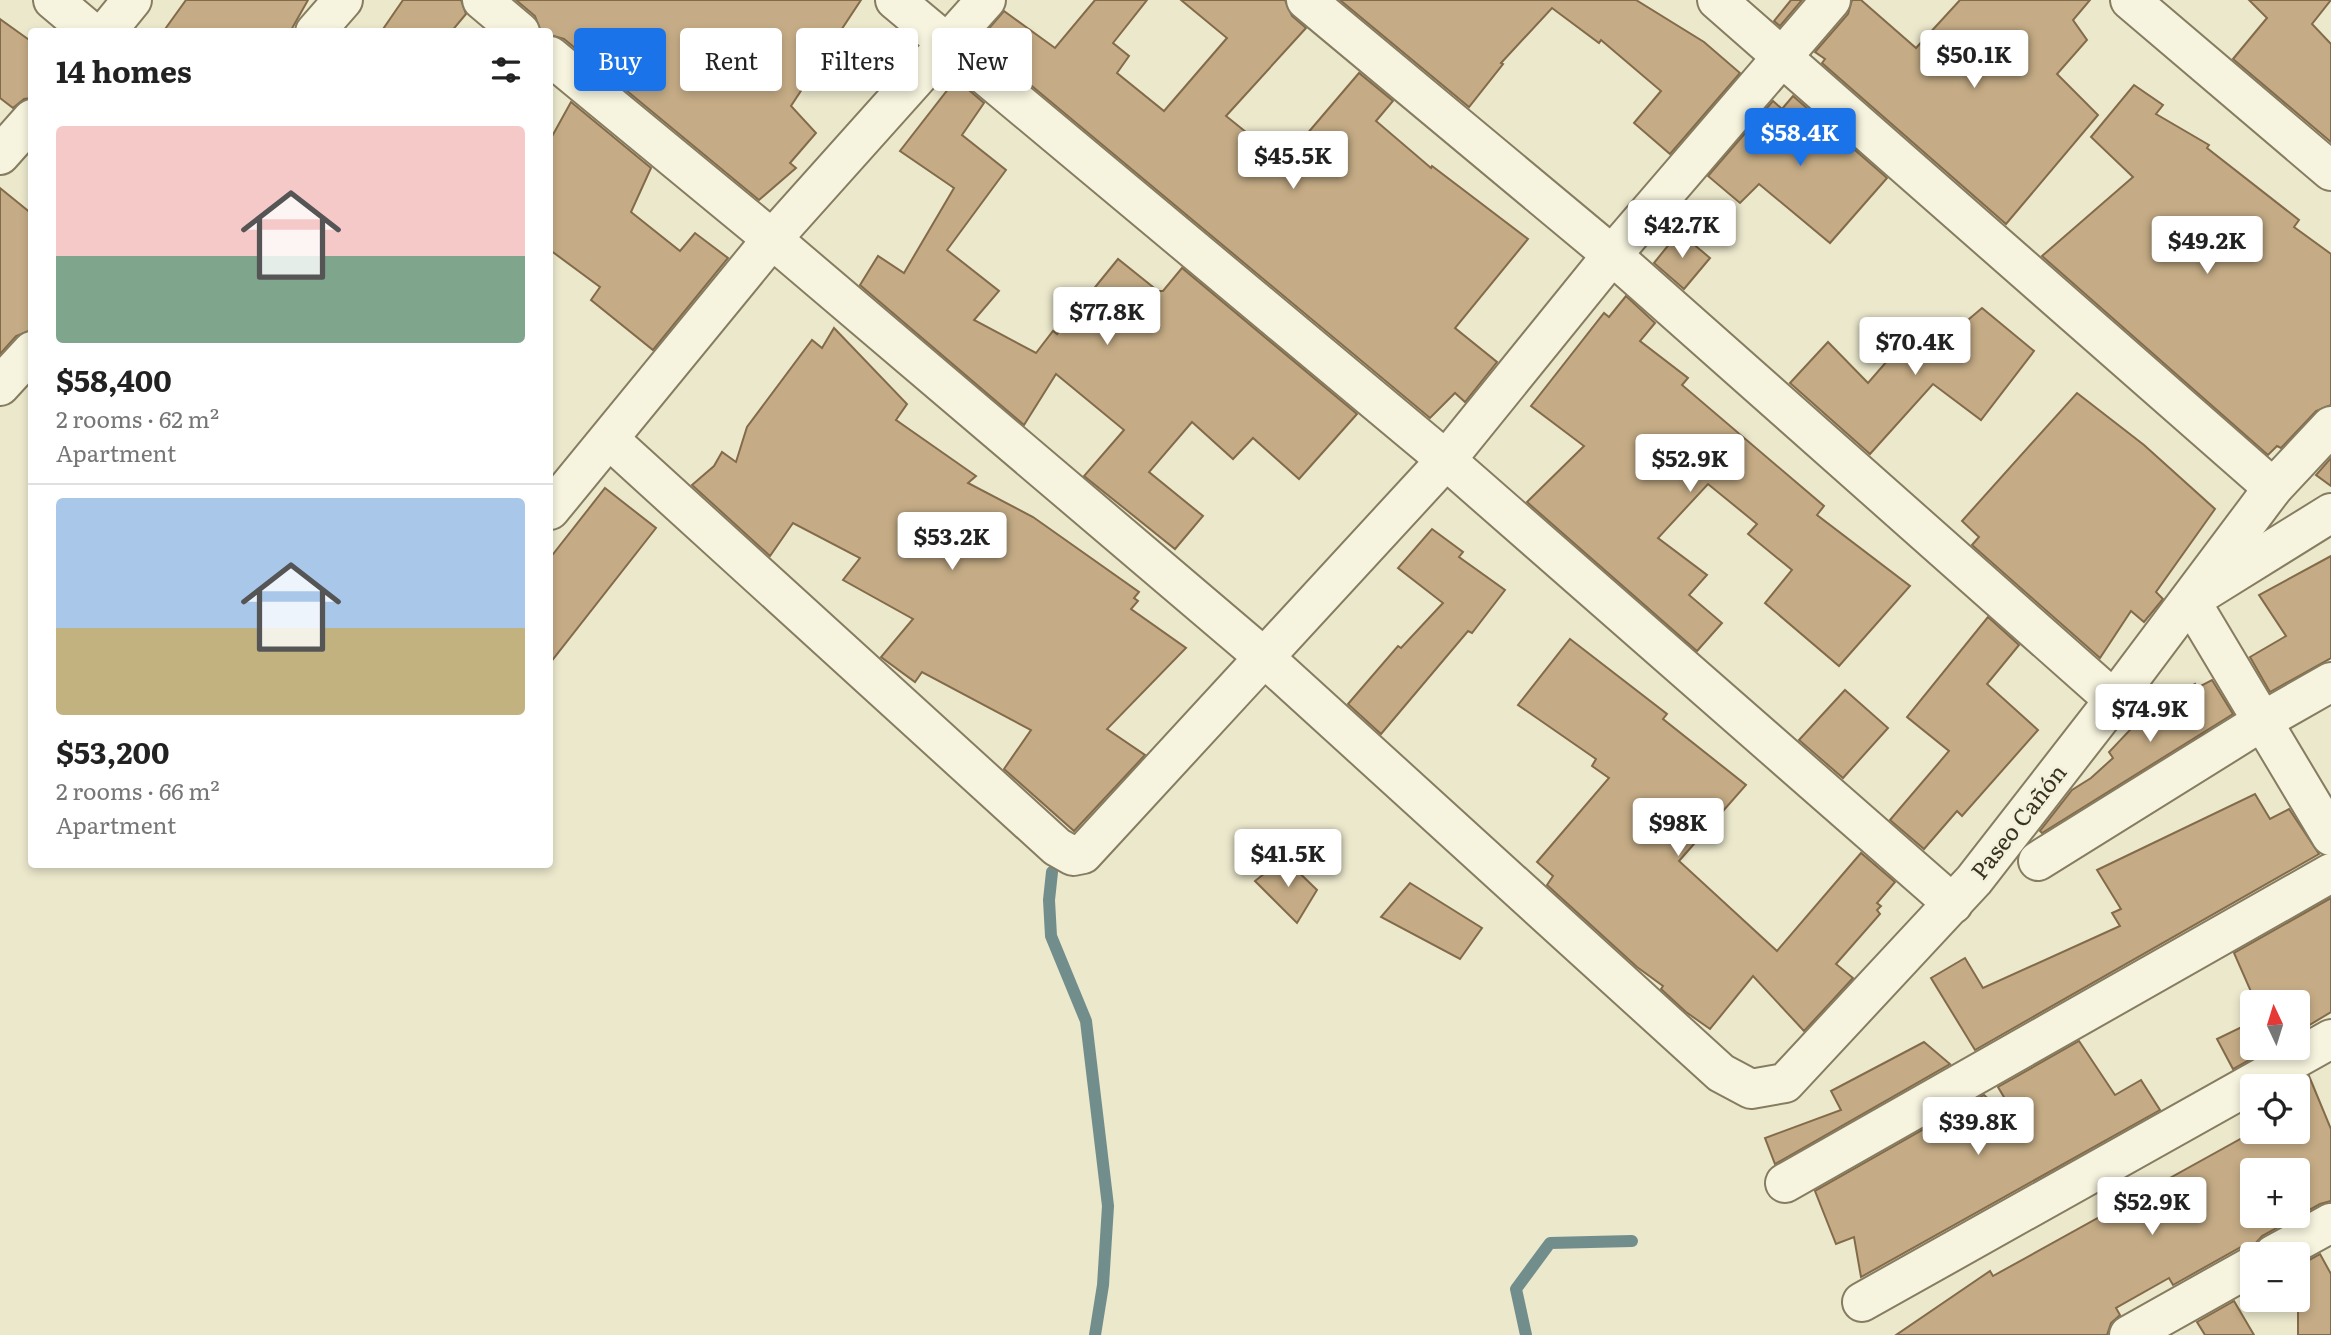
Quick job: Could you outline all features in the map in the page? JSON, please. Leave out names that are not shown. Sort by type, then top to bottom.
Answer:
[{"type":"street","points":[[53,0],[86,28]]},
{"type":"street","points":[[109,28],[132,0]]},
{"type":"street","points":[[318,28],[343,0]]},
{"type":"street","points":[[482,0],[515,28]]},
{"type":"street","points":[[895,0],[932,33]]},
{"type":"street","points":[[961,28],[986,0]]},
{"type":"street","points":[[1306,0],[1612,256],[2115,700]]},
{"type":"street","points":[[1717,0],[2273,488]]},
{"type":"street","points":[[610,440],[1046,838],[1073,856],[1083,854],[1266,659],[1446,460],[1612,256],[1831,0]]},
{"type":"street","points":[[2130,0],[2331,171]]},
{"type":"street","points":[[553,506],[772,239],[932,61]]},
{"type":"street","name":"Paseo Cañón","points":[[556,74],[772,239],[1266,659],[1721,1073],[1751,1090],[1785,1083],[1953,904],[2115,700],[2273,488],[2331,426]]},
{"type":"street","points":[[1001,91],[1446,460],[1953,904]]},
{"type":"street","points":[[0,155],[28,124]]},
{"type":"street","points":[[0,386],[28,355]]},
{"type":"street","points":[[2331,513],[2190,600],[2331,836]]},
{"type":"street","points":[[2038,861],[2331,682]]},
{"type":"street","points":[[1785,1183],[2331,873]]},
{"type":"street","points":[[1862,1302],[2331,1039]]},
{"type":"street","points":[[2297,1242],[2331,1223]]},
{"type":"street","points":[[2129,1335],[2240,1273]]},
{"type":"building","points":[[186,0],[308,0],[292,28],[166,28]]},
{"type":"building","points":[[403,0],[461,0],[466,14],[454,28],[384,28]]},
{"type":"building","points":[[516,0],[861,0],[843,28],[796,28],[796,91],[801,91],[791,106],[816,133],[790,163],[796,168],[759,200],[627,91],[666,91],[666,28],[574,28],[574,47],[564,39],[553,36],[553,28],[540,28],[535,16]]},
{"type":"building","points":[[1095,0],[1147,0],[1113,43],[1129,56],[1117,73],[1164,111],[1227,38],[1181,0],[1285,0],[1292,16],[1306,28],[1226,116],[1283,162],[1359,73],[1393,101],[1376,121],[1431,168],[1432,166],[1528,239],[1455,328],[1497,362],[1465,402],[1455,393],[1430,418],[1032,86],[1032,31],[1055,48]]},
{"type":"building","points":[[1340,0],[1636,0],[1704,42],[1740,73],[1670,154],[1634,123],[1661,91],[1601,40],[1599,43],[1552,8],[1501,63],[1503,64],[1469,107]]},
{"type":"building","points":[[1791,0],[1802,0],[1780,26],[1774,21]]},
{"type":"building","points":[[1852,0],[1861,0],[1916,48],[1960,0],[2090,0],[2073,20],[2087,40],[2057,74],[2098,115],[2006,224],[1822,63],[1825,59],[1815,52],[1848,14]]},
{"type":"building","points":[[2249,0],[2331,0],[2312,24],[2331,44],[2331,142],[2233,59],[2267,18]]},
{"type":"building","points":[[1004,11],[1027,28],[989,28]]},
{"type":"building","points":[[0,19],[28,39],[28,98],[13,108],[0,98]]},
{"type":"building","points":[[2134,85],[2163,105],[2156,114],[2209,145],[2207,148],[2299,220],[2294,227],[2331,254],[2331,405],[2316,411],[2281,448],[2277,446],[2268,455],[2042,256],[2133,177],[2091,137]]},
{"type":"building","points":[[947,91],[970,91],[984,103],[962,135],[1006,170],[947,250],[999,291],[974,320],[1036,353],[1053,331],[1057,334],[1118,259],[1158,291],[1163,291],[1182,268],[1357,414],[1299,479],[1253,438],[1233,459],[1192,422],[1149,472],[1203,516],[1175,549],[1084,476],[1124,430],[1056,374],[1024,425],[860,285],[878,256],[904,273],[954,188],[900,151]]},
{"type":"building","points":[[1793,96],[1887,178],[1830,243],[1759,184],[1740,203],[1708,176],[1773,101],[1782,109]]},
{"type":"building","points":[[571,102],[651,168],[631,212],[680,251],[695,233],[728,258],[653,350],[591,300],[600,287],[553,252],[553,135]]},
{"type":"building","points":[[0,188],[28,211],[28,332],[16,336],[0,354]]},
{"type":"building","points":[[1679,232],[1710,258],[1684,289],[1654,263]]},
{"type":"building","points":[[1626,296],[1655,323],[1640,341],[1688,378],[1682,385],[1824,506],[1817,515],[1910,586],[1839,666],[1765,603],[1792,570],[1748,534],[1757,524],[1708,484],[1658,538],[1707,575],[1689,595],[1722,623],[1697,651],[1527,502],[1584,446],[1531,406],[1604,313],[1609,317]]},
{"type":"building","points":[[1982,308],[2034,351],[1981,420],[1933,384],[1870,454],[1790,383],[1828,342],[1868,383],[1921,322],[1942,342]]},
{"type":"building","points":[[834,328],[907,404],[896,420],[976,476],[968,483],[1033,517],[1139,592],[1134,598],[1138,601],[1131,609],[1186,648],[1107,729],[1145,755],[1074,831],[1004,769],[1031,730],[922,672],[915,682],[881,657],[913,619],[843,580],[860,558],[793,523],[770,556],[692,485],[714,466],[722,452],[736,462],[747,427],[812,340],[822,348]]},
{"type":"building","points":[[2077,393],[2144,445],[2215,509],[2156,592],[2163,599],[2144,622],[2131,611],[2100,658],[1972,545],[1979,537],[1962,521]]},
{"type":"building","points":[[2331,458],[2331,486],[2316,475]]},
{"type":"building","points":[[605,488],[656,528],[553,659],[553,554]]},
{"type":"building","points":[[1432,529],[1463,552],[1459,557],[1505,590],[1472,633],[1468,631],[1381,734],[1348,704],[1398,646],[1401,648],[1443,603],[1398,568]]},
{"type":"building","points":[[2331,556],[2331,658],[2270,692],[2250,657],[2286,636],[2259,595]]},
{"type":"building","points":[[1988,617],[2019,645],[1987,684],[2038,730],[1962,816],[1957,811],[1924,849],[1890,820],[1949,751],[1907,717]]},
{"type":"building","points":[[1570,639],[1667,714],[1663,719],[1746,785],[1679,861],[1777,951],[1861,853],[1895,882],[1877,903],[1881,906],[1877,910],[1880,914],[1836,964],[1853,978],[1804,1031],[1753,976],[1710,1029],[1686,1012],[1661,989],[1663,986],[1637,967],[1547,885],[1553,876],[1537,862],[1609,778],[1592,766],[1596,759],[1518,705]]},
{"type":"building","points":[[2212,680],[2233,714],[2042,833],[2040,831],[2072,790],[2091,778],[2113,758],[2109,752],[2147,712],[2195,684],[2197,688]]},
{"type":"building","points":[[1845,690],[1888,728],[1843,778],[1799,740]]},
{"type":"building","points":[[2255,794],[2270,819],[2289,809],[2319,854],[1975,1050],[1931,978],[1965,958],[1983,988],[2120,926],[2112,913],[2121,909],[2097,870]]},
{"type":"building","points":[[1284,858],[1317,890],[1297,923],[1255,881]]},
{"type":"building","points":[[1410,883],[1482,928],[1460,959],[1381,917]]},
{"type":"building","points":[[2331,898],[2331,1012],[2310,1025],[2310,990],[2250,990],[2234,953]]},
{"type":"building","points":[[2240,1028],[2240,1060],[2249,1060],[2233,1069],[2217,1039]]},
{"type":"building","points":[[2079,1041],[2115,1095],[2141,1080],[2160,1110],[1861,1277],[1854,1237],[1836,1244],[1815,1191],[1984,1095],[2024,1131],[1998,1087]]},
{"type":"building","points":[[1924,1042],[1950,1064],[1775,1164],[1765,1138],[1841,1110],[1831,1091]]},
{"type":"building","points":[[2310,1078],[2331,1129],[2331,1201],[2310,1210],[2310,1158],[2240,1158],[2240,1228],[2276,1228],[2257,1242],[2240,1242],[2240,1248],[2173,1285],[2169,1278],[2116,1308],[2120,1315],[2111,1323],[2107,1335],[1896,1335],[1990,1271],[1993,1276],[2240,1139],[2240,1144],[2310,1144]]},
{"type":"building","points":[[2320,1254],[2331,1274],[2331,1335],[2298,1335],[2298,1312],[2310,1312],[2310,1259]]},
{"type":"building","points":[[2234,1301],[2254,1335],[2205,1335],[2197,1322]]},
{"type":"waterway","points":[[1052,872],[1049,900],[1051,936],[1086,1021],[1108,1206],[1103,1285],[1095,1335]]},
{"type":"waterway","points":[[1526,1335],[1516,1289],[1550,1243],[1632,1241]]}]
